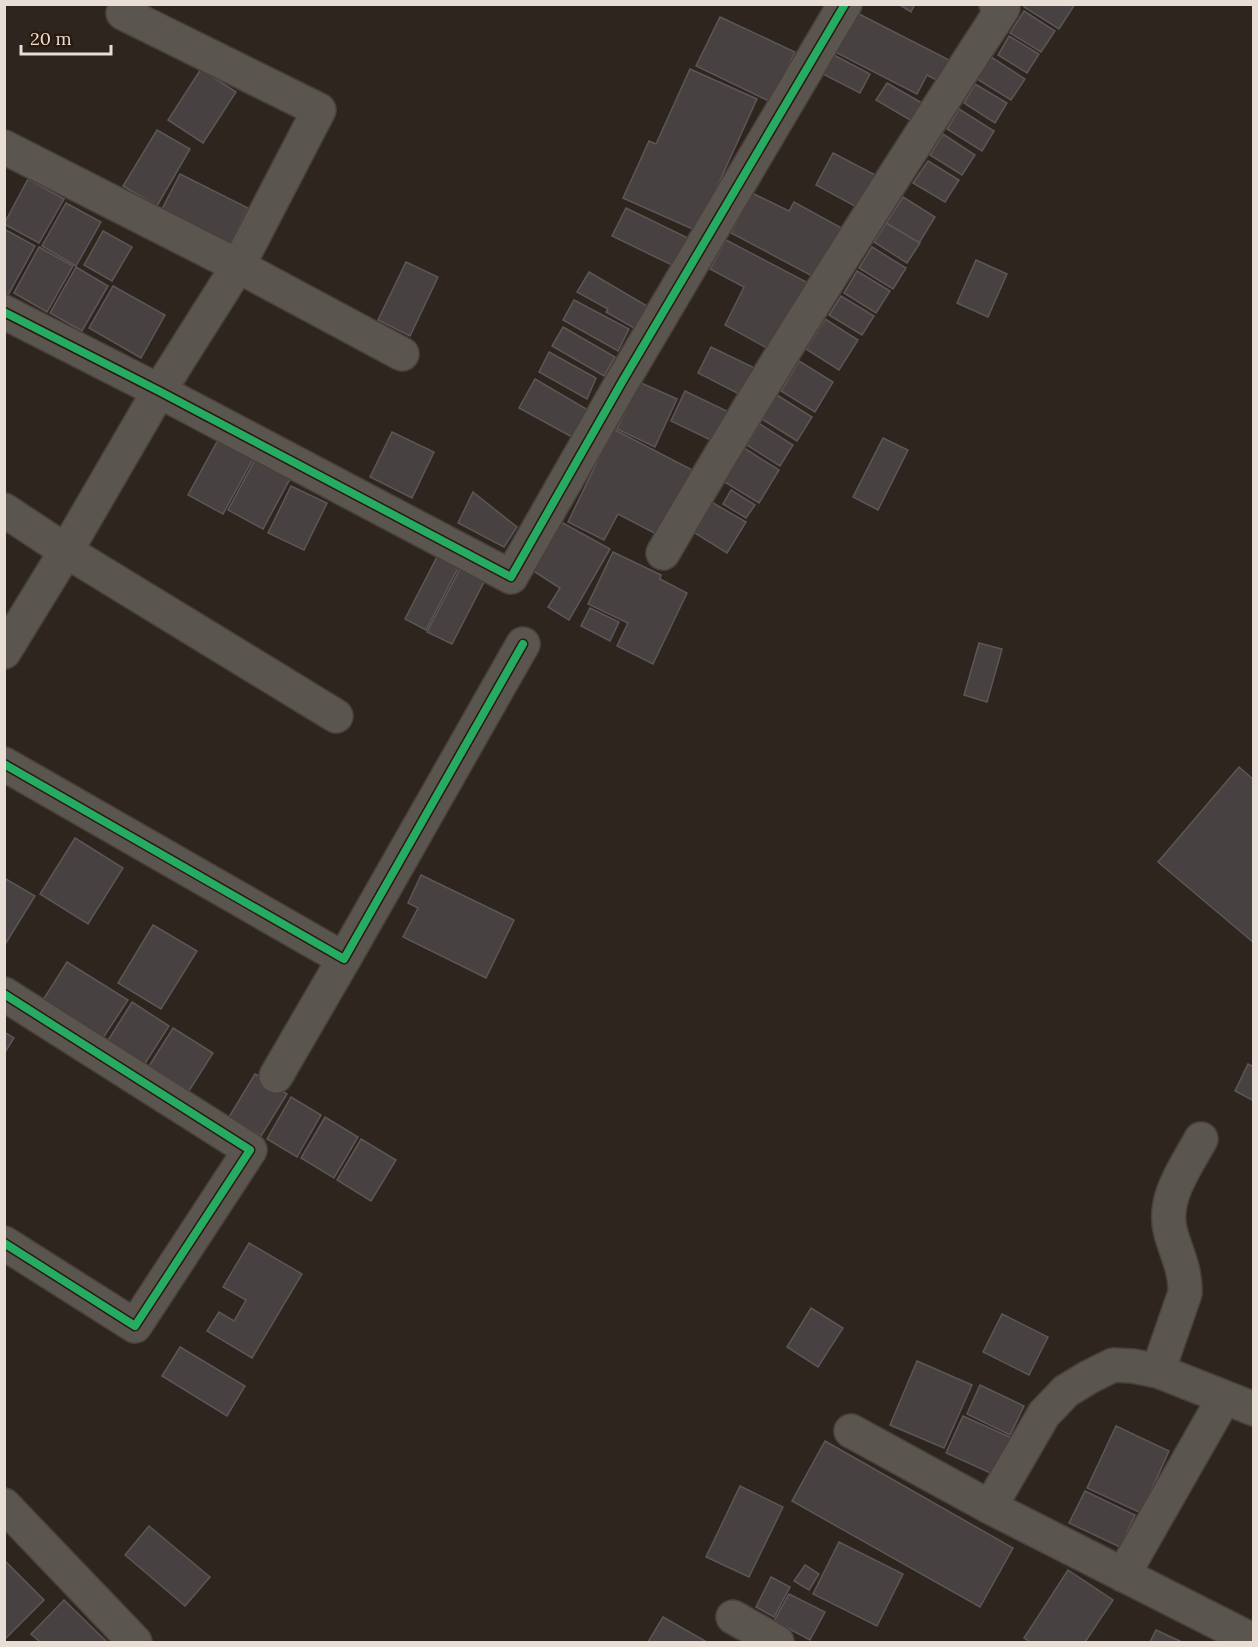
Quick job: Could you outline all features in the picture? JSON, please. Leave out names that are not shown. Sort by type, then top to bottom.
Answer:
[{"type":"street","points":[[4,312],[511,577],[622,382],[845,4]]},
{"type":"street","points":[[663,553],[731,435],[1002,6]]},
{"type":"street","points":[[4,652],[159,391],[238,266],[319,110],[123,13]]},
{"type":"street","points":[[4,147],[238,266],[402,354]]},
{"type":"street","points":[[4,510],[66,551],[336,716]]},
{"type":"street","points":[[276,1076],[523,644]]},
{"type":"street","points":[[4,764],[344,959]]},
{"type":"street","points":[[4,994],[250,1150],[135,1326],[4,1243]]},
{"type":"street","points":[[1158,1371],[1185,1293],[1186,1280],[1170,1231],[1170,1196],[1201,1139]]},
{"type":"street","points":[[990,1507],[1044,1414],[1066,1391],[1113,1365],[1158,1371],[1239,1404],[1123,1575]]},
{"type":"street","points":[[851,1431],[990,1507],[1254,1641]]},
{"type":"street","points":[[4,1505],[135,1642]]},
{"type":"street","points":[[733,1617],[777,1642]]},
{"type":"building","points":[[898,4],[915,4],[911,12]]},
{"type":"building","points":[[1025,4],[1075,4],[1059,29],[1024,7]]},
{"type":"building","points":[[1024,11],[1055,31],[1041,52],[1010,33]]},
{"type":"building","points":[[855,12],[961,66],[950,87],[927,75],[917,94],[835,52]]},
{"type":"building","points":[[720,17],[795,52],[771,102],[696,66]]},
{"type":"building","points":[[1009,36],[1039,54],[1027,73],[998,55]]},
{"type":"building","points":[[832,54],[870,74],[860,93],[821,73]]},
{"type":"building","points":[[991,57],[1025,79],[1011,100],[977,79]]},
{"type":"building","points":[[201,69],[236,92],[203,143],[168,120]]},
{"type":"building","points":[[690,69],[757,99],[697,231],[623,198],[649,141],[656,144]]},
{"type":"building","points":[[887,83],[929,107],[917,124],[876,100]]},
{"type":"building","points":[[975,84],[1007,103],[995,123],[964,103]]},
{"type":"building","points":[[959,109],[994,131],[982,151],[947,129]]},
{"type":"building","points":[[157,130],[190,149],[157,206],[123,186]]},
{"type":"building","points":[[943,134],[975,155],[962,175],[930,155]]},
{"type":"building","points":[[833,153],[883,179],[862,210],[816,185]]},
{"type":"building","points":[[928,161],[959,180],[945,202],[913,183]]},
{"type":"building","points":[[180,174],[248,208],[230,244],[162,209]]},
{"type":"building","points":[[28,179],[64,199],[39,243],[4,224]]},
{"type":"building","points":[[752,193],[789,211],[794,202],[847,231],[816,278],[731,233]]},
{"type":"building","points":[[903,197],[935,217],[919,243],[886,223]]},
{"type":"building","points":[[66,203],[101,222],[76,266],[42,246]]},
{"type":"building","points":[[626,208],[688,238],[674,266],[612,236]]},
{"type":"building","points":[[886,223],[920,243],[907,263],[874,242]]},
{"type":"building","points":[[4,229],[35,246],[8,295],[4,293]]},
{"type":"building","points":[[103,231],[132,247],[112,281],[84,265]]},
{"type":"building","points":[[726,240],[812,285],[774,352],[725,325],[744,287],[710,269]]},
{"type":"building","points":[[39,247],[73,266],[47,312],[14,293]]},
{"type":"building","points":[[872,247],[906,268],[893,289],[859,268]]},
{"type":"building","points":[[976,260],[1007,274],[988,317],[957,303]]},
{"type":"building","points":[[406,262],[438,277],[410,336],[378,320]]},
{"type":"building","points":[[76,267],[108,286],[82,331],[50,313]]},
{"type":"building","points":[[857,271],[890,291],[876,313],[844,293]]},
{"type":"building","points":[[589,272],[647,306],[634,328],[606,312],[608,309],[577,292]]},
{"type":"building","points":[[113,286],[165,315],[141,358],[89,328]]},
{"type":"building","points":[[841,296],[874,316],[862,335],[829,315]]},
{"type":"building","points":[[574,300],[629,329],[618,351],[563,320]]},
{"type":"building","points":[[825,319],[858,340],[839,370],[806,349]]},
{"type":"building","points":[[563,327],[615,357],[604,376],[552,346]]},
{"type":"building","points":[[711,347],[763,372],[749,399],[698,373]]},
{"type":"building","points":[[549,352],[596,378],[587,399],[539,372]]},
{"type":"building","points":[[799,361],[833,382],[815,412],[781,391]]},
{"type":"building","points":[[535,379],[588,410],[572,437],[519,408]]},
{"type":"building","points":[[639,382],[677,399],[655,447],[617,429]]},
{"type":"building","points":[[685,391],[733,414],[719,444],[671,421]]},
{"type":"building","points":[[777,395],[812,417],[797,441],[762,419]]},
{"type":"building","points":[[760,424],[793,445],[780,466],[747,445]]},
{"type":"building","points":[[613,429],[700,474],[664,538],[618,514],[604,540],[568,522]]},
{"type":"building","points":[[392,432],[434,452],[412,498],[370,477]]},
{"type":"building","points":[[219,438],[254,457],[223,514],[188,495]]},
{"type":"building","points":[[883,438],[908,450],[878,510],[853,497]]},
{"type":"building","points":[[744,448],[779,470],[759,503],[723,481]]},
{"type":"building","points":[[256,458],[291,477],[263,529],[228,510]]},
{"type":"building","points":[[291,486],[327,503],[304,550],[268,533]]},
{"type":"building","points":[[731,490],[755,505],[746,518],[723,504]]},
{"type":"building","points":[[473,492],[517,527],[504,547],[458,523]]},
{"type":"building","points":[[708,500],[746,522],[727,553],[690,530]]},
{"type":"building","points":[[552,517],[610,549],[569,620],[548,607],[560,588],[524,565]]},
{"type":"building","points":[[613,552],[661,575],[660,579],[687,593],[653,664],[617,646],[628,623],[588,604]]},
{"type":"building","points":[[438,555],[459,566],[426,630],[405,619]]},
{"type":"building","points":[[461,567],[485,580],[452,644],[427,632]]},
{"type":"building","points":[[590,608],[619,622],[610,641],[581,626]]},
{"type":"building","points":[[979,643],[1002,649],[987,702],[964,695]]},
{"type":"building","points":[[1239,767],[1254,780],[1254,943],[1158,862]]},
{"type":"building","points":[[75,838],[123,868],[88,924],[40,894]]},
{"type":"building","points":[[421,875],[514,920],[486,978],[403,937],[418,908],[408,903]]},
{"type":"building","points":[[4,878],[35,896],[4,946]]},
{"type":"building","points":[[153,925],[197,951],[161,1009],[118,983]]},
{"type":"building","points":[[67,962],[128,1000],[103,1038],[43,1000]]},
{"type":"building","points":[[132,1002],[169,1026],[144,1065],[107,1042]]},
{"type":"building","points":[[173,1028],[213,1053],[189,1091],[149,1066]]},
{"type":"building","points":[[4,1032],[14,1038],[4,1054]]},
{"type":"building","points":[[1248,1064],[1254,1067],[1254,1101],[1235,1091]]},
{"type":"building","points":[[255,1074],[287,1094],[261,1136],[229,1117]]},
{"type":"building","points":[[291,1097],[321,1115],[297,1157],[267,1139]]},
{"type":"building","points":[[325,1117],[358,1137],[334,1178],[301,1158]]},
{"type":"building","points":[[361,1139],[396,1160],[371,1201],[337,1180]]},
{"type":"building","points":[[249,1243],[302,1274],[252,1358],[207,1331],[219,1312],[234,1321],[246,1300],[223,1287]]},
{"type":"building","points":[[811,1308],[843,1328],[818,1367],[787,1347]]},
{"type":"building","points":[[1002,1314],[1048,1337],[1029,1375],[983,1352]]},
{"type":"building","points":[[180,1347],[245,1386],[227,1416],[162,1376]]},
{"type":"building","points":[[917,1361],[972,1385],[944,1448],[890,1425]]},
{"type":"building","points":[[980,1385],[1024,1406],[1010,1435],[967,1414]]},
{"type":"building","points":[[963,1416],[1012,1438],[995,1475],[946,1453]]},
{"type":"building","points":[[1116,1426],[1169,1451],[1141,1513],[1087,1488]]},
{"type":"building","points":[[825,1441],[1013,1548],[980,1607],[792,1501]]},
{"type":"building","points":[[740,1486],[783,1507],[749,1577],[706,1557]]},
{"type":"building","points":[[1085,1491],[1135,1515],[1120,1547],[1069,1523]]},
{"type":"building","points":[[149,1526],[210,1577],[185,1606],[125,1555]]},
{"type":"building","points":[[839,1542],[903,1574],[877,1626],[813,1594]]},
{"type":"building","points":[[4,1560],[44,1600],[4,1640]]},
{"type":"building","points":[[805,1565],[819,1574],[809,1590],[794,1581]]},
{"type":"building","points":[[1068,1570],[1113,1600],[1085,1642],[1030,1642],[1024,1638]]},
{"type":"building","points":[[771,1577],[790,1587],[774,1617],[756,1607]]},
{"type":"building","points":[[789,1594],[825,1612],[810,1640],[774,1621]]},
{"type":"building","points":[[64,1600],[107,1642],[40,1642],[31,1634]]},
{"type":"building","points":[[663,1617],[707,1642],[648,1642]]},
{"type":"building","points":[[1156,1630],[1182,1642],[1150,1642]]},
{"type":"cycle path","points":[[4,312],[511,577],[622,382],[845,4]]},
{"type":"cycle path","points":[[4,764],[344,959],[523,644]]},
{"type":"cycle path","points":[[4,994],[250,1150],[135,1326],[4,1243]]}]
